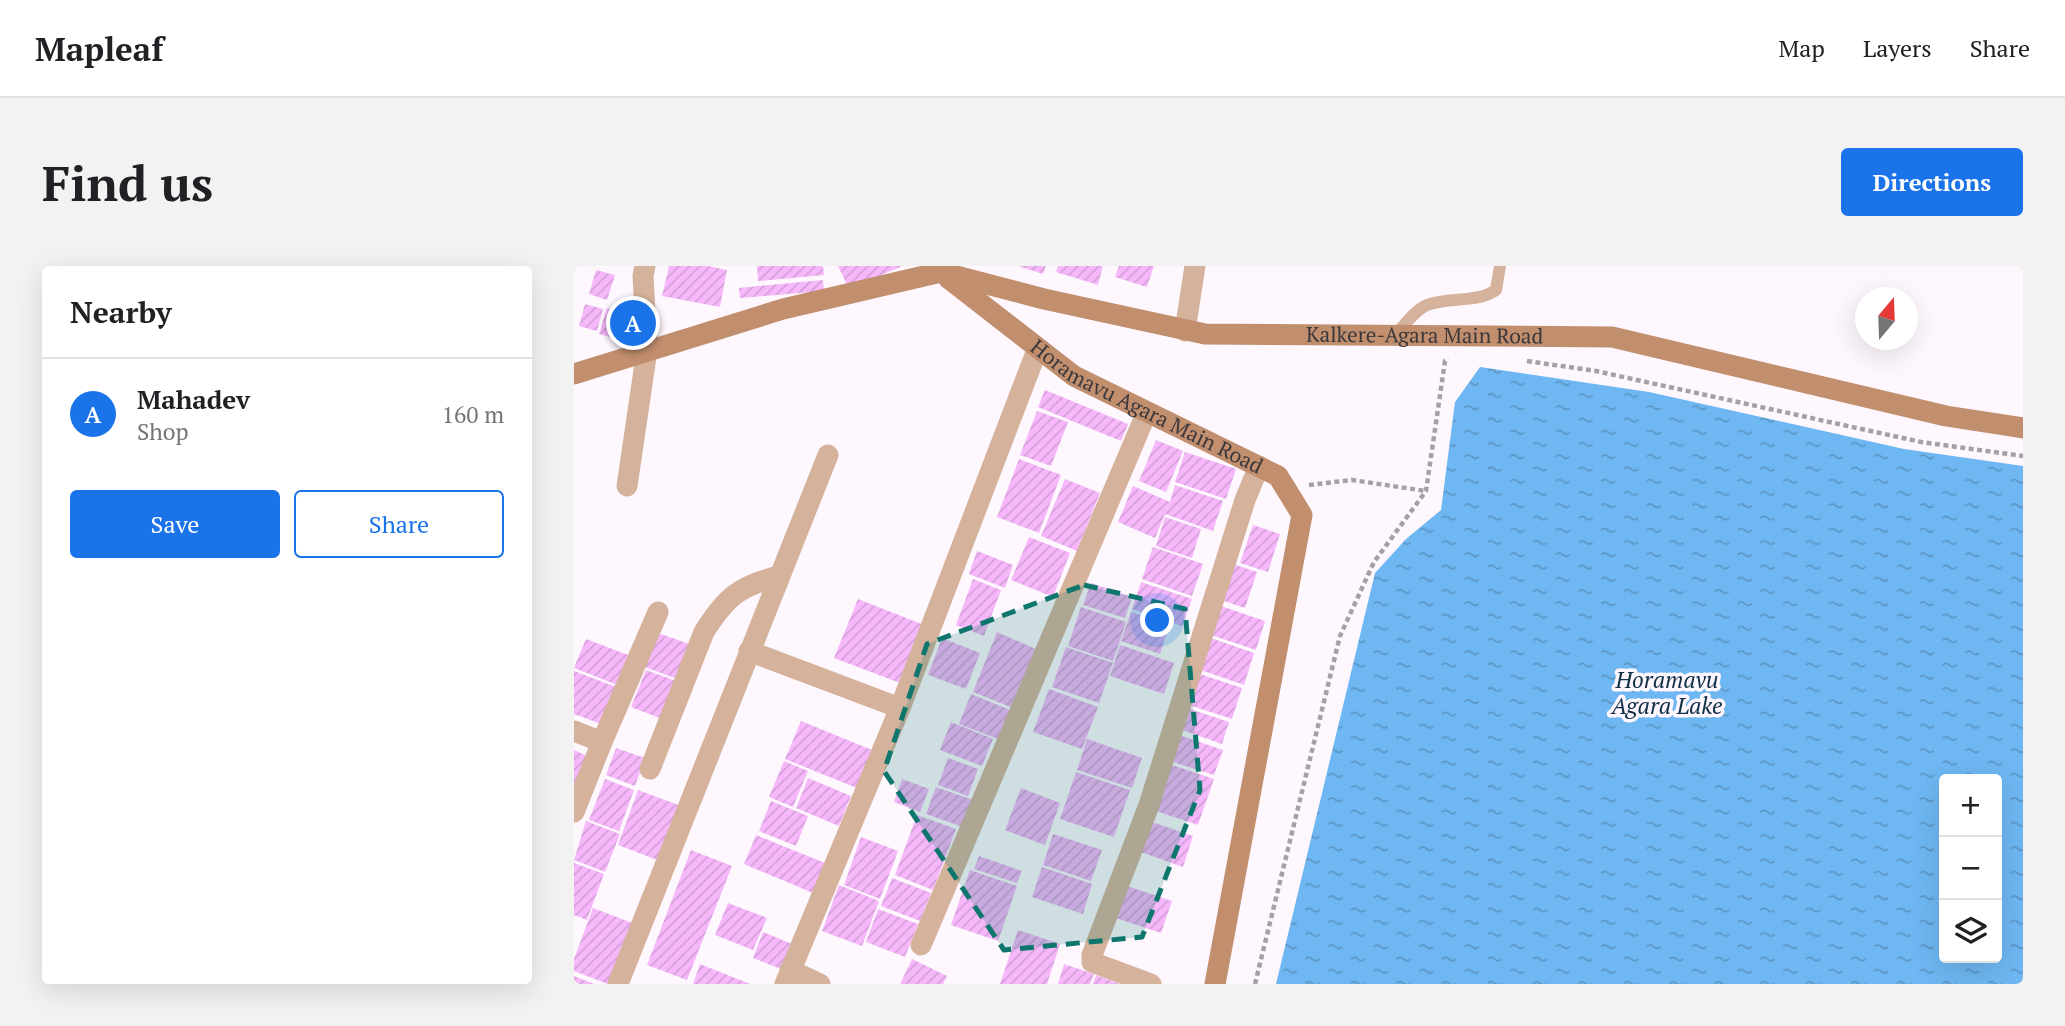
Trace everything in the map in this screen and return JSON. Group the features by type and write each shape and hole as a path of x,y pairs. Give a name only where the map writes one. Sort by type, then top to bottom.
{"street":[{"path":"627,486 647,350 643,276 645,266"},
{"path":"1185,331 1195,266"},
{"path":"575,376 647,350 783,309 944,269"},
{"name":"Kalkere-Agara Main Road","path":"944,269 1205,334 1612,337 1907,407 2023,428"},
{"name":"Horamavu Agara Main Road","path":"944,269 1037,350 1074,376 1146,414 1278,476 1302,515 1215,984"},
{"path":"820,984 788,977 900,708 1037,350"},
{"path":"920,945 1146,414"},
{"path":"618,984 828,455"},
{"path":"1151,984 1102,968 1093,962 1093,955 1149,805 1245,500 1259,466"},
{"path":"650,769 704,632 715,614 729,596 752,583 779,576"},
{"path":"574,812 658,612"},
{"path":"749,651 900,708"},
{"path":"574,731 602,743"}],"lane":[{"path":"1394,336 1424,306 1456,298 1482,299 1496,290 1500,266"}],"path":[{"path":"1255,984 1340,636 1374,562 1426,491 1445,361 1456,358"},
{"path":"1518,359 1596,371 1921,442 2023,456"},
{"path":"1285,488 1352,480 1426,491"}],"highlighted area":[{"path":"1084,585 1185,609 1200,790 1142,937 1004,950 884,771 927,644"}],"water":[{"name":"Horamavu Agara Lake","path":"1480,367 1649,392 1904,449 2023,466 2023,984 1276,984 1375,573 1406,539 1441,510 1455,402"}],"building":[{"path":"669,266 708,266 727,270 720,307 662,296"},
{"path":"757,266 823,266 824,275 758,281"},
{"path":"838,266 902,266 849,289"},
{"path":"1018,266 1046,266 1043,274"},
{"path":"1058,266 1103,266 1098,285 1056,272"},
{"path":"1119,266 1154,266 1147,287 1115,277"},
{"path":"596,270 615,275 607,300 589,294"},
{"path":"823,280 824,291 740,298 739,288"},
{"path":"585,304 603,309 597,331 579,326"},
{"path":"607,308 634,315 626,341 599,334"},
{"path":"1045,390 1128,424 1121,441 1038,407"},
{"path":"1037,411 1068,422 1051,466 1020,455"},
{"path":"1156,440 1183,451 1166,492 1139,481"},
{"path":"1185,452 1236,469 1226,499 1175,482"},
{"path":"1019,459 1061,475 1039,533 997,517"},
{"path":"1065,479 1100,493 1077,551 1041,536"},
{"path":"1175,485 1223,501 1213,531 1165,514 1155,538 1118,522 1133,486 1170,502"},
{"path":"1165,517 1201,529 1192,558 1156,546"},
{"path":"1253,525 1280,534 1268,572 1240,563"},
{"path":"1029,537 1070,553 1053,597 1011,580"},
{"path":"1153,547 1203,564 1192,596 1142,579"},
{"path":"977,551 1013,565 1005,588 969,574"},
{"path":"1233,564 1257,572 1245,608 1221,600"},
{"path":"973,579 1001,590 984,636 956,625"},
{"path":"1141,582 1192,599 1182,626 1132,609"},
{"path":"1091,583 1132,597 1125,618 1083,605"},
{"path":"858,599 924,625 900,683 834,658"},
{"path":"1218,605 1265,621 1256,650 1208,634"},
{"path":"1081,607 1126,622 1113,661 1068,646"},
{"path":"1131,612 1169,625 1160,654 1121,641"},
{"path":"997,632 1036,649 1013,708 973,692"},
{"path":"658,633 692,645 680,680 645,667"},
{"path":"1208,637 1254,653 1244,685 1198,669"},
{"path":"942,638 980,653 966,689 928,675"},
{"path":"586,639 631,656 620,686 574,668"},
{"path":"1120,645 1174,663 1164,694 1110,676"},
{"path":"1066,647 1113,663 1099,703 1052,687"},
{"path":"646,670 679,682 665,720 631,707"},
{"path":"574,671 619,688 604,725 574,714"},
{"path":"1197,673 1242,688 1232,719 1186,704"},
{"path":"1049,689 1098,707 1082,749 1033,732"},
{"path":"971,694 1010,710 998,739 959,724"},
{"path":"1187,708 1229,722 1222,744 1179,729"},
{"path":"801,721 872,750 857,788 785,759"},
{"path":"951,722 993,739 982,766 940,750"},
{"path":"1179,735 1223,750 1214,775 1170,761"},
{"path":"1087,739 1142,758 1132,788 1077,770"},
{"path":"616,748 645,758 635,786 606,775"},
{"path":"574,750 594,759 574,799"},
{"path":"948,758 978,769 968,796 938,785"},
{"path":"784,761 808,771 793,807 769,797"},
{"path":"1169,764 1214,779 1198,825 1153,810"},
{"path":"1076,772 1130,790 1114,837 1060,819"},
{"path":"808,778 851,796 839,826 796,808"},
{"path":"605,779 634,790 619,831 589,820"},
{"path":"902,779 929,789 920,812 894,802"},
{"path":"936,787 973,800 963,827 926,814"},
{"path":"1021,788 1060,803 1045,845 1005,830"},
{"path":"638,790 681,806 660,861 618,845"},
{"path":"771,801 808,816 796,846 759,831"},
{"path":"917,815 956,829 933,890 895,875"},
{"path":"1146,820 1193,836 1183,867 1135,850"},
{"path":"586,821 620,834 605,872 574,860"},
{"path":"1053,834 1102,850 1091,881 1043,865"},
{"path":"756,835 825,863 813,893 744,864"},
{"path":"861,837 898,851 880,899 844,885"},
{"path":"691,850 732,866 687,980 647,965"},
{"path":"979,856 1022,871 1017,883 974,869"},
{"path":"574,863 604,874 587,920 574,915"},
{"path":"1042,867 1092,884 1083,914 1032,897"},
{"path":"970,870 1017,886 998,941 951,925"},
{"path":"892,878 931,893 920,921 881,906"},
{"path":"839,885 879,901 862,946 822,931"},
{"path":"1127,886 1172,901 1161,933 1116,918"},
{"path":"728,903 767,918 753,950 715,935"},
{"path":"593,908 635,924 608,984 574,971 574,959"},
{"path":"878,909 918,924 905,957 866,942"},
{"path":"1018,930 1060,944 1047,984 1000,984"},
{"path":"763,932 792,944 781,969 753,958"},
{"path":"912,959 947,976 943,984 900,984"},
{"path":"700,964 750,984 693,984"},
{"path":"1064,964 1094,974 1090,984 1058,984"},
{"path":"1096,975 1120,984 1093,984"},
{"path":"574,976 594,984 574,984"}],"place":[{"name":"Mahadev","path":"633,323"}]}
